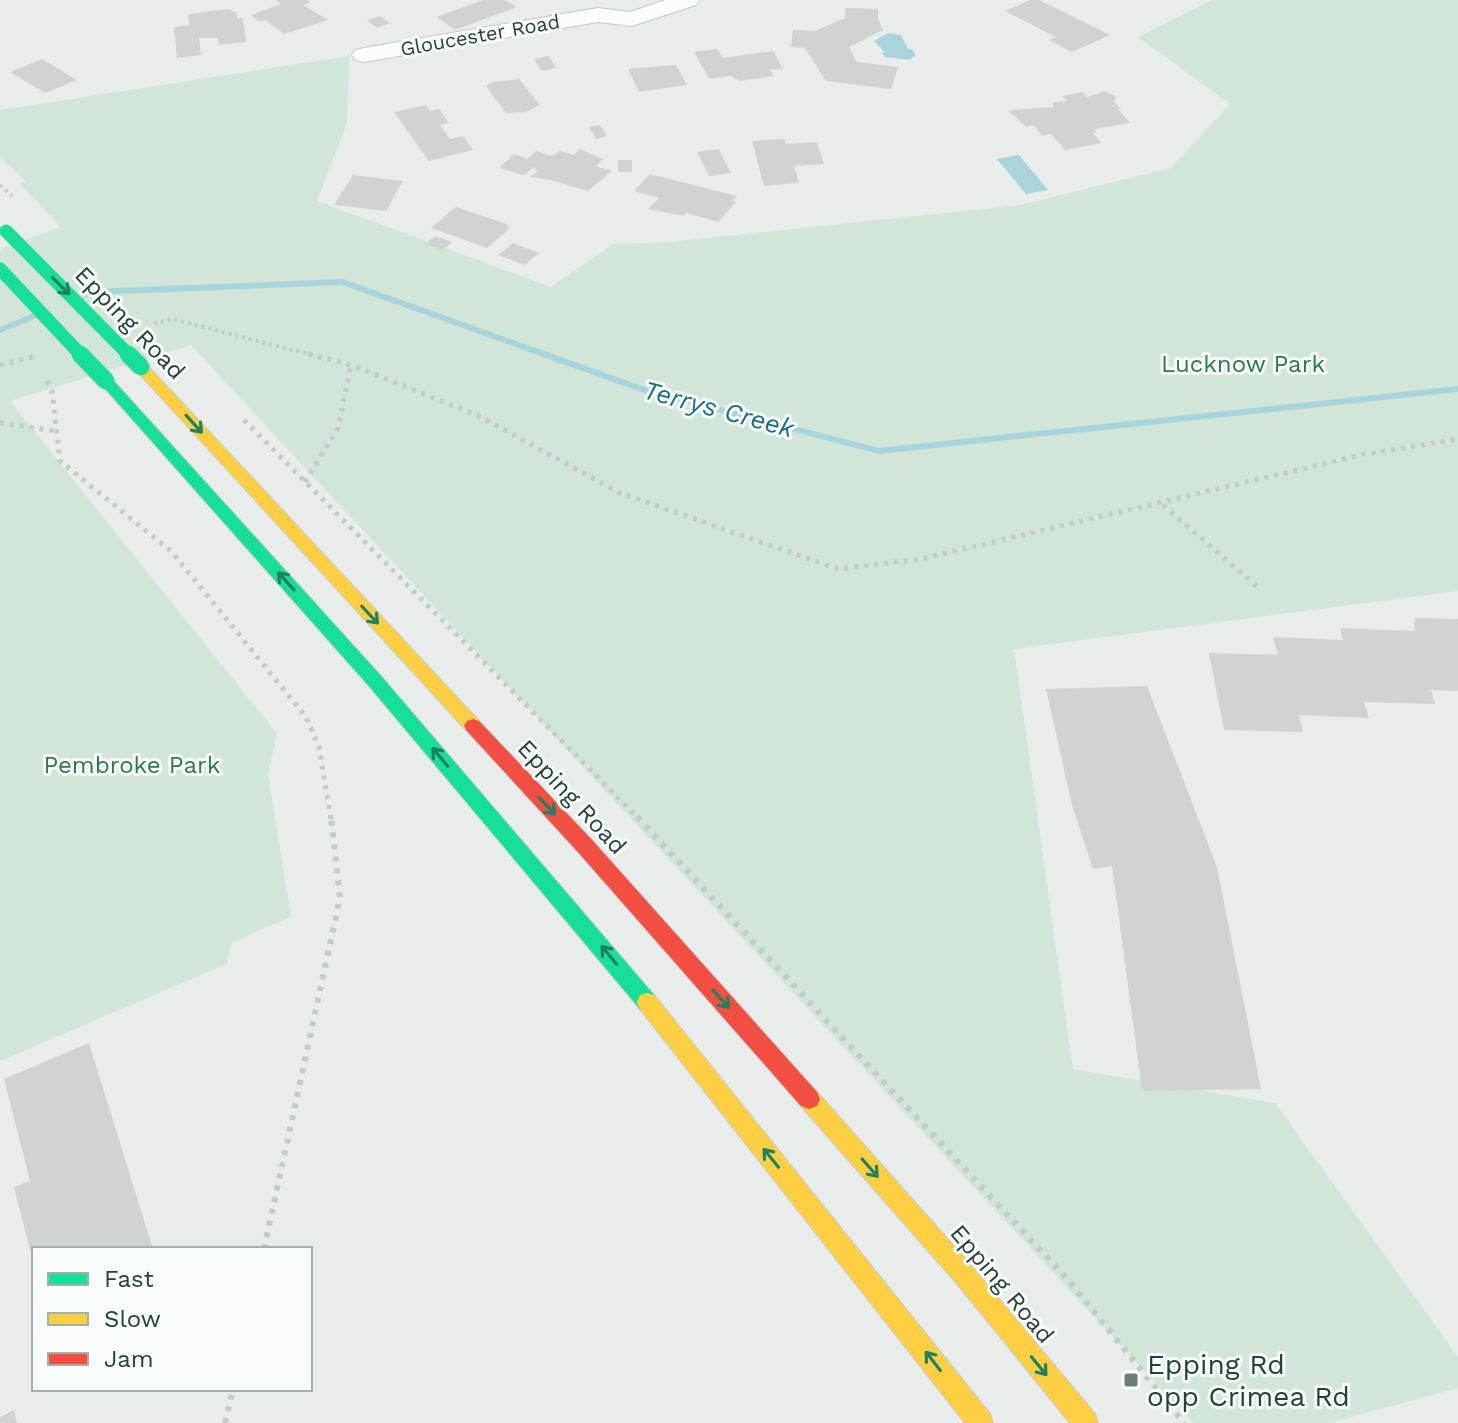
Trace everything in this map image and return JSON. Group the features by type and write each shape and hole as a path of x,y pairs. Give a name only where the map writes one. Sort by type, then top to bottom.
{"main road":[{"name":"Epping Road","path":"3,228 141,367 605,868 967,1278 1086,1423"},
{"path":"0,269 106,381 375,681 605,950 981,1423"}],"street":[{"path":"575,0 598,15"},
{"name":"Gloucester Road","path":"364,55 598,15 632,19 688,0"}],"path":[{"path":"172,319 351,365 477,415 620,493 838,569 921,559 1361,455 1458,439"},
{"path":"281,520 338,428 351,365"},
{"path":"42,370 52,391 60,461 172,552 282,684 306,717 319,747 327,782 340,898 264,1247"},
{"path":"242,418 665,846 1069,1281 1184,1423"},
{"path":"0,423 56,431"},
{"path":"1162,504 1260,589"},
{"path":"225,1423 233,1391"}],"green space":[{"path":"1212,0 1458,0 1458,591 1014,649 1073,1069 1275,1103 1458,1357 1458,1388 1329,1423 1193,1423 191,345 10,401 277,734 268,774 291,917 232,942 227,964 0,1061 0,249 61,227 19,183 27,182 0,157 0,110 349,56 347,123 317,201 551,287 613,244 670,242 1021,205 1171,168 1230,104 1138,37"}],"water":[{"path":"888,33 901,35 908,49 916,55 909,60 885,57 882,53 885,52 874,41"},
{"path":"1019,155 1048,190 1026,194 997,159"}],"building":[{"path":"275,0 307,0 311,3 303,5 328,20 284,34 265,20 260,22 251,15 281,4"},
{"path":"483,0 505,0 517,7 455,30 437,17"},
{"path":"1030,0 1039,0 1110,35 1072,52 1049,40 1056,37 1005,11"},
{"path":"845,8 878,9 883,30 849,47 857,62 898,67 891,89 826,81 805,48 791,47 793,30 815,31 845,18"},
{"path":"228,9 236,12 237,19 243,18 246,42 219,45 218,38 199,38 201,55 177,58 174,27 189,25 188,14"},
{"path":"380,16 390,23 377,28 367,20"},
{"path":"717,49 723,58 773,51 783,69 770,70 774,76 740,81 730,76 709,79 694,52"},
{"path":"549,56 556,68 541,71 534,59"},
{"path":"42,59 77,80 45,93 10,72"},
{"path":"676,65 687,85 639,92 628,69"},
{"path":"519,79 540,105 526,112 506,113 486,86 493,82"},
{"path":"1105,91 1117,97 1114,101 1121,109 1118,109 1130,123 1094,129 1097,132 1093,133 1102,143 1065,150 1051,134 1042,136 1033,125 1026,127 1008,110 1054,107 1052,103 1067,101 1062,96 1082,92 1087,97"},
{"path":"426,105 430,111 439,109 449,123 440,125 450,139 463,136 473,150 429,161 394,112"},
{"path":"600,125 607,136 596,139 589,127"},
{"path":"784,139 786,144 817,142 824,164 794,166 799,183 764,186 752,141"},
{"path":"579,149 603,159 596,166 612,171 588,191 529,177 538,172 533,167 524,175 499,168 514,154 527,159 536,151 551,156 560,151 574,155"},
{"path":"719,149 731,173 709,176 697,152"},
{"path":"618,160 632,160 632,172 618,172"},
{"path":"650,174 737,196 732,201 736,202 718,222 686,213 683,216 648,209 659,198 634,191"},
{"path":"353,175 403,181 386,211 334,205"},
{"path":"456,207 510,228 487,248 431,228"},
{"path":"435,236 452,242 443,250 425,244"},
{"path":"513,243 539,253 525,265 498,255"},
{"path":"1415,618 1458,619 1458,691 1431,690 1435,704 1364,702 1369,718 1299,715 1303,732 1224,730 1209,653 1278,655 1273,637 1343,640 1340,628 1414,631"},
{"path":"1147,686 1217,867 1261,1089 1142,1091 1112,866 1093,869 1072,805 1046,689"},
{"path":"89,1043 152,1247 32,1247 32,1257 14,1187 30,1181 4,1079"},
{"path":"14,1410 17,1423 0,1423 0,1417"}],"waterway":[{"name":"Terrys Creek","path":"77,298 92,292 343,282 645,390 879,451 1458,389"},
{"name":"Terrys Creek","path":"0,330 41,313"}],"traffic: fast":[{"path":"6,231 141,367"},
{"path":"0,269 106,381"},
{"path":"106,381 375,681 647,1002"}],"traffic: slow":[{"path":"141,367 473,726"},
{"path":"647,1002 981,1423"},
{"path":"809,1099 967,1278 1086,1423"}],"traffic: jam":[{"path":"473,726 585,846 809,1099"}],"place":[{"name":"Epping Rd opp Crimea Rd","path":"1131,1380"}],"park label":[{"name":"Lucknow Park","path":"1243,364"},
{"name":"Pembroke Park","path":"132,765"}]}
